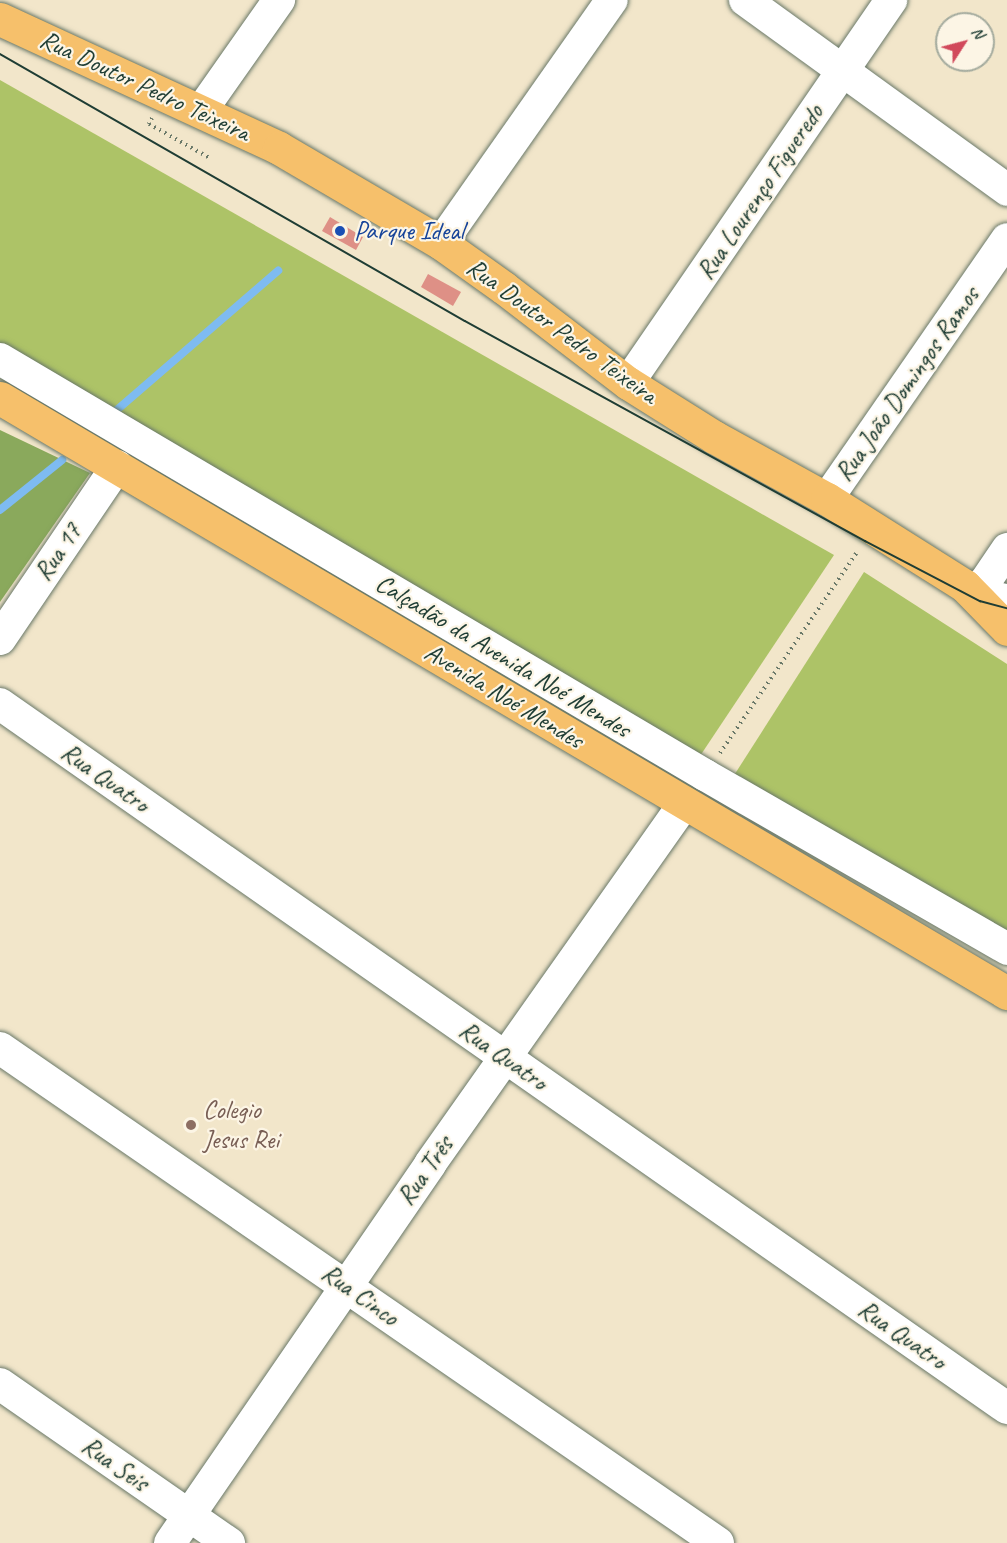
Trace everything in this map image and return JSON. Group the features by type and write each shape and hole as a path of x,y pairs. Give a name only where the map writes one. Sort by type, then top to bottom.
{"main road":[{"name":"Rua Doutor Pedro Teixeira","path":"0,19 279,148 441,243 628,383 714,437 827,499 973,593 1007,629"},
{"name":"Avenida Noé Mendes","path":"0,398 117,465 1007,993"}],"street":[{"path":"201,111 279,0"},
{"path":"441,243 612,0"},
{"path":"746,0 1007,190"},
{"name":"Rua Lourenço Figueredo","path":"628,383 891,0"},
{"name":"Rua João Domingos Ramos","path":"827,499 1007,239"},
{"name":"Calçadão da Avenida Noé Mendes","path":"0,359 705,775 1007,949"},
{"name":"Rua 17","path":"0,639 117,465"},
{"path":"973,593 985,582 1007,549"},
{"path":"973,593 1007,600"},
{"name":"Rua Quatro","path":"0,704 1007,1408"},
{"name":"Rua Três","path":"170,1543 627,881 685,803"},
{"name":"Rua Cinco","path":"0,1048 718,1543"},
{"name":"Rua Seis","path":"0,1384 229,1543"}],"path":[{"path":"149,124 208,157"},
{"path":"705,775 874,528"}],"green space":[{"path":"0,80 834,555 688,774 0,368"},
{"path":"0,430 90,473 0,602"},
{"path":"864,572 1007,664 1007,964 724,791"}],"building":[{"path":"330,217 363,237 356,250 322,231"},
{"path":"428,274 461,292 453,306 421,287"}],"waterway":[{"path":"111,415 278,271"},
{"path":"0,510 62,460"}],"tram line":[{"path":"0,54 465,321 865,541 980,601 1007,608"}],"place":[{"name":"Parque Ideal","path":"340,231"},
{"name":"Colegio Jesus Rei","path":"191,1125"}]}
